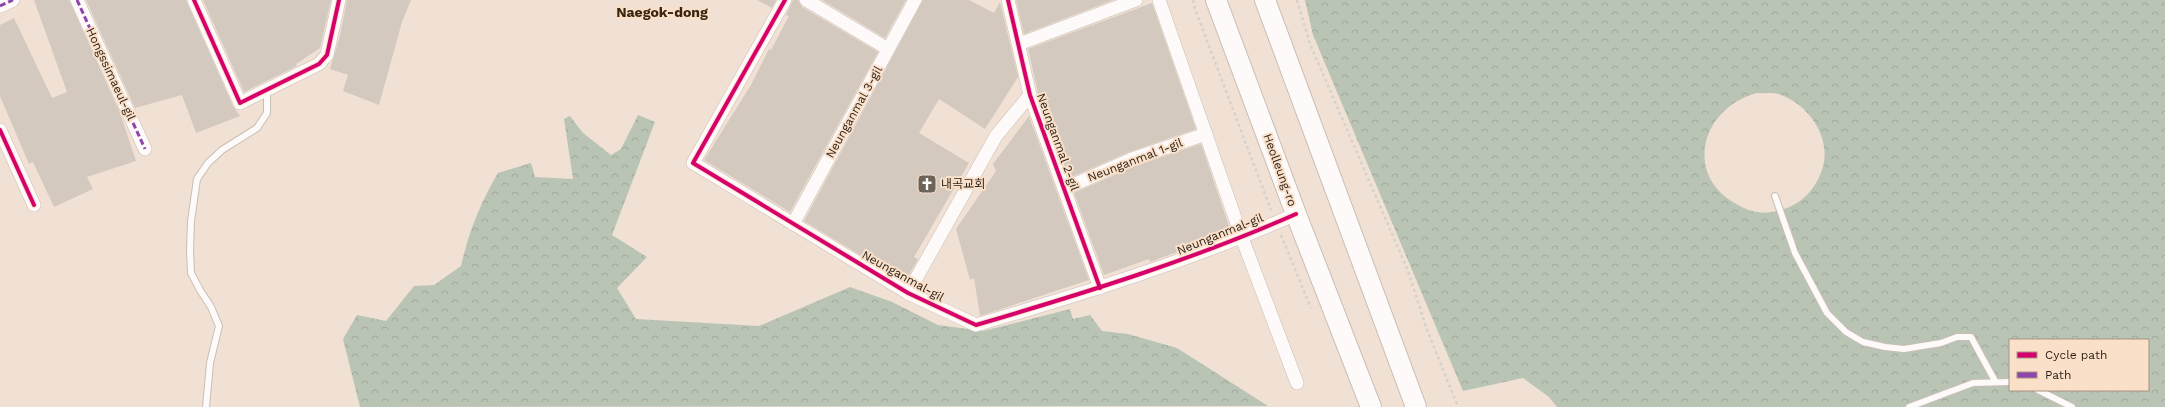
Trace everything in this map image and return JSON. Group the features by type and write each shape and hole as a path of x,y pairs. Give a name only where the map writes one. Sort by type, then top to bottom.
{"main road":[{"name":"Heolleung-ro","path":"1216,0 1296,214 1372,407"},
{"path":"1265,0 1416,407"}],"street":[{"path":"0,6 12,0"},
{"name":"Hongssimaeul-gil","path":"77,0 145,149"},
{"path":"194,0 240,103 319,64 327,55 339,0"},
{"name":"Neunganmal-gil","path":"785,0 693,163 908,293 976,325 1100,288 1242,238 1296,214"},
{"path":"806,0 888,49"},
{"name":"Neunganmal 3-gil","path":"793,224 915,0"},
{"name":"Neunganmal 2-gil","path":"1008,0 1030,94 1100,288"},
{"path":"1019,44 1136,0"},
{"path":"1159,0 1242,238"},
{"name":"Neunganmal-gil","path":"908,293 996,136 1030,94"},
{"path":"0,130 34,205"},
{"name":"Neunganmal 1-gil","path":"1064,189 1132,159 1206,134"},
{"name":"Neunganmal-gil","path":"1242,238 1297,382"}],"lane":[{"path":"206,407 210,363 219,326 211,307 200,290 192,273 190,250 191,221 197,179 208,163 222,150 258,128 267,113 267,90"},
{"path":"1775,196 1795,252 1828,313 1846,332 1863,342 1885,347 1904,349 1941,343 1957,337 1971,337 1995,381"},
{"path":"1909,407 1973,383 1995,381 2009,382"},
{"path":"2040,391 2072,407"}],"path":[{"path":"1194,0 1198,17 1276,222 1312,309"},
{"path":"1296,0 1310,44 1408,272 1426,327 1458,407"}],"green space":[{"path":"1305,0 2165,0 2165,407 1557,407 1549,397 1523,378 1463,391 1313,35","holes":["1757,93 1773,93 1789,99 1799,105 1808,114 1821,134 1824,146 1824,158 1822,170 1816,184 1807,195 1789,207 1764,213 1748,210 1721,193 1710,178 1705,161 1706,144 1711,128 1722,113 1738,101"]},
{"path":"638,115 655,122 612,235 647,257 617,288 636,319 759,326 850,287 892,302 938,325 983,331 1070,309 1073,319 1090,315 1102,331 1128,334 1177,348 1268,406 360,407 343,339 357,315 386,321 414,286 434,285 461,266 476,218 498,173 531,163 535,177 573,179 564,119 570,116 583,133 611,155 621,149"}],"building":[{"path":"34,0 69,0 120,113 136,161 87,177 93,189 54,207 33,162 29,164 0,96 0,25 14,18 52,98 67,92"},
{"path":"86,0 186,0 233,106 240,116 196,133 182,95 135,108"},
{"path":"203,0 331,0 320,48 296,64 297,66 244,92"},
{"path":"347,0 411,0 402,22 379,105 343,91 348,75 330,69 340,36"},
{"path":"757,0 776,0 772,8"},
{"path":"793,0 798,0 802,7 878,52 790,212 704,160 751,85 769,49 771,50 789,16 786,15"},
{"path":"822,0 906,0 885,38"},
{"path":"923,0 969,0 994,13 1000,2 1018,77 985,129 939,99 919,133 969,163 914,257 918,259 905,282 804,221"},
{"path":"1016,0 1113,0 1024,34"},
{"path":"1152,3 1196,129 1129,152 1069,178 1038,93 1028,49"},
{"path":"1029,116 1089,280 980,316 974,278 970,280 956,229 996,171 993,164"},
{"path":"1201,144 1231,232 1150,262 1149,259 1104,275 1074,193 1135,166"}],"marked path":[{"path":"0,6 13,0"},
{"path":"77,0 145,149"}],"cycle path":[{"path":"194,0 240,103 319,64 327,55 339,0"},
{"path":"785,0 693,163 908,293 976,325 1138,275 1257,231 1296,214"},
{"path":"1008,0 1030,95 1100,288"},
{"path":"0,130 34,205"}],"place":[{"name":"내곡교회","path":"927,184"}],"district":[{"name":"Naegok-dong","path":"662,12"}]}
